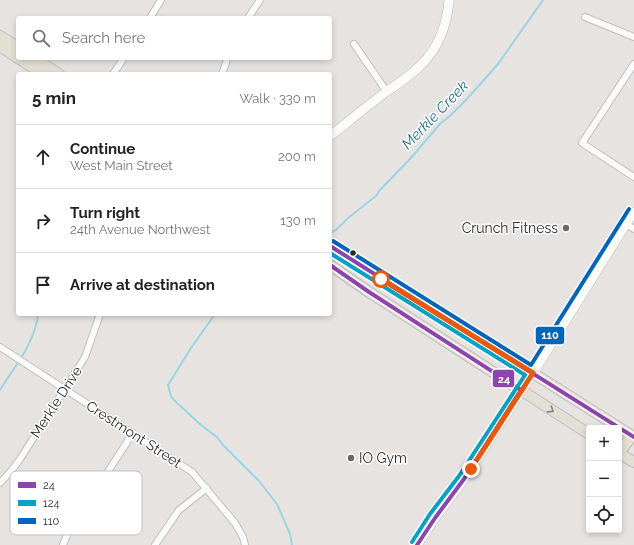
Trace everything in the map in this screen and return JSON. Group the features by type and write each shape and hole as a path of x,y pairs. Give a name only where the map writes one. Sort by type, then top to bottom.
{"main road":[{"path":"332,134 421,66 433,51 442,36 448,14 449,0"},
{"path":"0,36 16,46"},
{"path":"0,46 16,57"},
{"path":"21,60 40,72"},
{"path":"37,60 56,72"},
{"path":"417,545 464,479 630,226 634,212"},
{"path":"332,247 633,437 622,450"},
{"path":"332,266 375,296 586,432"},
{"path":"622,455 634,462"}],"street":[{"path":"151,16 161,0"},
{"path":"249,16 260,0"},
{"path":"585,17 634,37"},
{"path":"354,44 386,92"},
{"path":"114,72 123,60"},
{"path":"223,72 227,60"},
{"path":"634,64 582,143 634,177"},
{"path":"627,74 634,79"},
{"name":"Merkle Drive","path":"11,471 85,357 99,316"},
{"name":"Crestmont Street","path":"0,347 192,472 235,523 243,537 245,545"},
{"path":"108,471 133,433"},
{"name":"Merkle Drive","path":"0,483 10,472"},
{"path":"155,545 179,510 207,488"},
{"path":"63,545 67,535"}],"waterway":[{"name":"Merkle Creek","path":"332,232 376,196 440,124 466,100 498,64 543,0"},
{"name":"Merkle Creek","path":"0,390 24,354 33,335 38,316"},
{"path":"214,316 191,348 168,385 171,396 201,425 217,437 259,481 277,504 290,534 292,545"}],"transit line":[{"name":"110","path":"333,241 531,365 629,209"},
{"name":"24","path":"332,247 634,437"},
{"name":"124","path":"332,254 525,375 459,476 430,514 412,542"},
{"name":"24","path":"332,266 521,390 464,479 417,545"}],"place":[{"name":"Crunch Fitness","path":"566,228"},
{"name":"IO Gym","path":"351,458"}],"route":[{"path":"381,279 533,373 471,469"}]}
